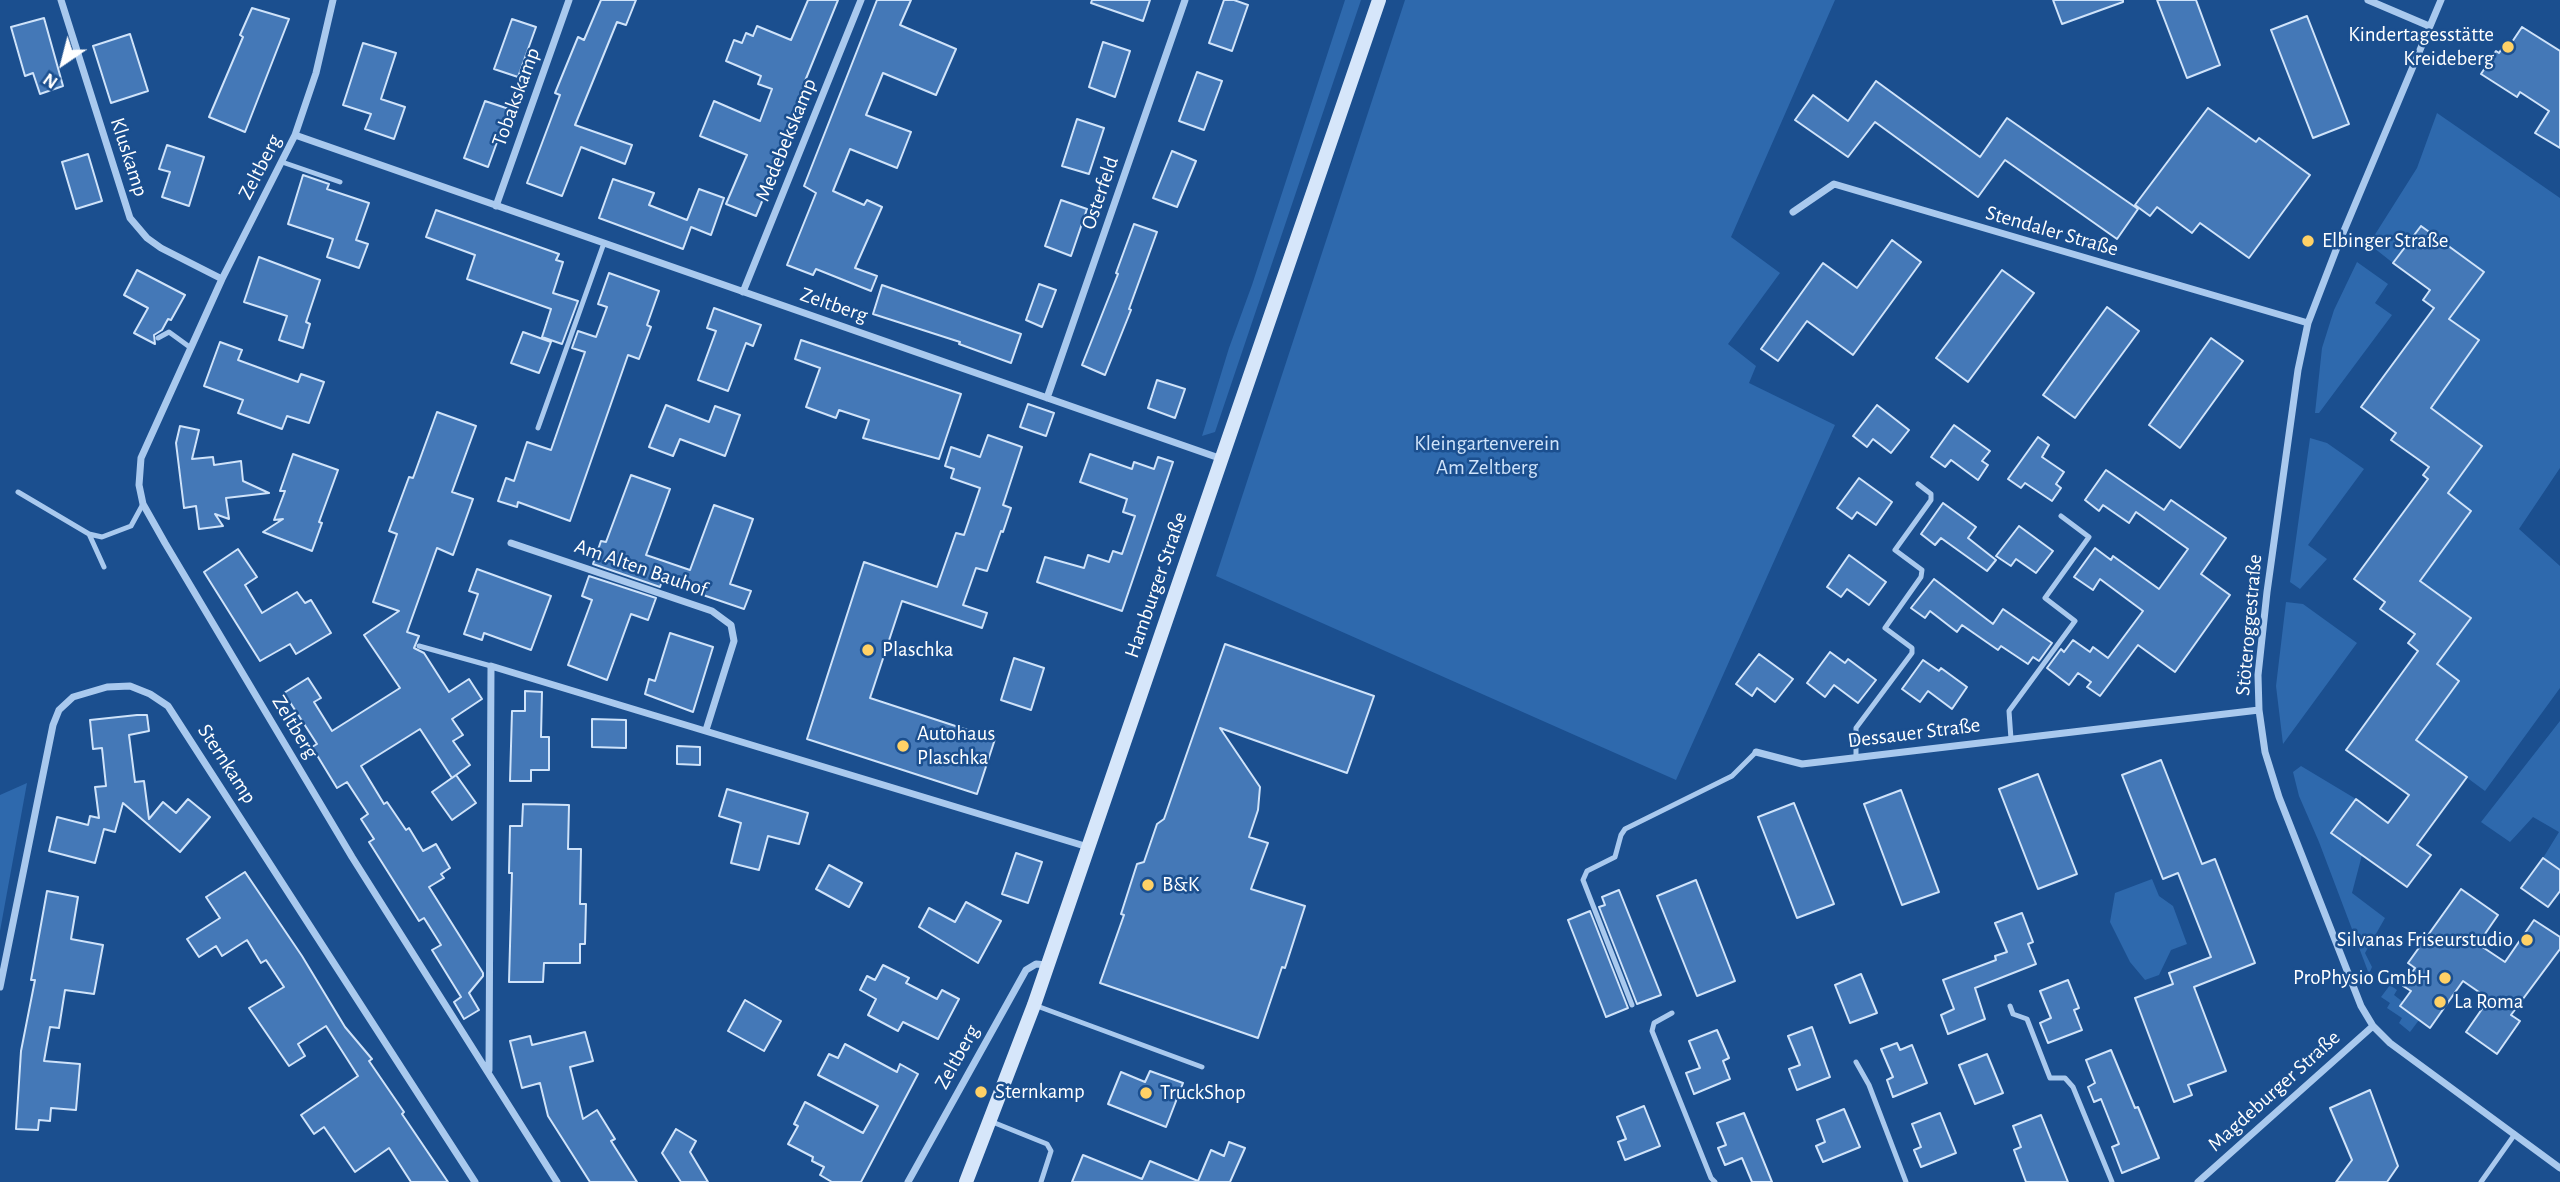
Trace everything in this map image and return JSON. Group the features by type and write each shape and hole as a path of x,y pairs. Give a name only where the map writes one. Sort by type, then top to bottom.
{"main road":[{"name":"Hamburger Straße","path":"966,1182 1034,1005 1379,0"}],"street":[{"name":"Kluskamp","path":"61,0 130,218 147,238 161,248 222,279"},
{"path":"295,135 316,73 333,0"},
{"name":"Tobakskamp","path":"496,206 569,0"},
{"name":"Medebekskamp","path":"743,292 860,0"},
{"name":"Osterfeld","path":"1047,398 1185,0"},
{"path":"2368,0 2429,26"},
{"name":"Stöteroggestraße","path":"2441,0 2338,245 2308,324 2298,370 2267,592 2258,675 2259,710 2265,752 2279,797 2361,1006 2373,1026 2390,1044 2560,1168"},
{"name":"Zeltberg","path":"557,1182 352,857 143,504 139,485 141,458 222,279 295,135 1222,459"},
{"name":"Stendaler Straße","path":"1793,212 1834,184 2308,324"},
{"name":"Am Alten Bauhof","path":"511,543 712,611 731,625 734,641 706,730"},
{"path":"489,1071 491,666 1088,847"},
{"name":"Sternkamp","path":"0,987 52,725 59,710 73,697 107,687 130,687 150,694 168,706 475,1182"},
{"name":"Dessauer Straße","path":"1756,752 1802,764 2259,710"},
{"name":"Zeltberg","path":"908,1182 1026,970 1036,964 1047,965"},
{"name":"Magdeburger Straße","path":"2198,1182 2373,1026"}],"lane":[{"path":"282,162 340,182"},
{"path":"537,428 604,243"},
{"path":"158,338 169,332 191,348"},
{"path":"1856,757 1856,728 1912,653 1912,648 1885,628 1921,577 1922,570 1895,550 1931,500 1931,494 1918,484"},
{"path":"18,492 89,534 102,537 131,526 143,504"},
{"path":"2011,739 2009,711 2075,621 2045,598 2089,537 2061,516"},
{"path":"89,534 104,567"},
{"path":"419,646 491,666"},
{"name":"Dessauer Straße","path":"1632,1005 1583,880 1587,871 1615,857 1625,829 1732,776 1756,752"},
{"path":"1034,1005 1202,1066"},
{"path":"2010,1006 2013,1014 2027,1019 2050,1078 2065,1078 2073,1087 2112,1182"},
{"path":"1672,1013 1654,1023 1652,1031 1711,1178 1715,1182"},
{"path":"1856,1062 1869,1085 1906,1182"},
{"path":"990,1121 1047,1144 1051,1151 1041,1182"},
{"path":"2480,1182 2515,1135"}],"green space":[{"path":"1345,0 1361,0 1215,432 1202,436 1229,348"},
{"name":"Kleingartenverein Am Zeltberg","path":"1405,0 1835,0 1731,237 1780,273 1728,344 1756,366 1749,383 1835,425 1676,780 1216,576"},
{"path":"2437,113 2560,198 2560,468 2519,529 2560,566 2560,688 2485,791 2416,740 2437,664 2420,581 2471,511 2448,493 2482,445 2431,408 2449,319 2483,272 2421,226 2393,263 2369,244 2417,168"},
{"path":"2357,262 2388,284 2375,303 2392,315 2319,413 2315,413 2322,348 2334,310"},
{"path":"2310,438 2327,443 2364,469 2308,545 2327,559 2300,589 2290,582"},
{"path":"2286,602 2303,604 2357,643 2283,744 2276,686"},
{"path":"2560,721 2560,870 2543,858 2559,832 2533,817 2510,842 2481,822"},
{"path":"2301,766 2356,799 2331,832 2362,855 2352,893 2385,918 2365,953 2372,967 2369,974 2299,796 2293,772"},
{"path":"27,783 0,931 0,795"},
{"path":"2152,879 2159,896 2173,906 2187,944 2171,950 2159,975 2145,980 2130,962 2110,922 2115,893"},
{"path":"2390,985 2397,990 2394,995 2403,1002 2400,1007 2419,1020 2410,1032 2399,1023 2402,1018 2387,1008 2390,1003 2381,997"}],"building":[{"path":"601,0 636,0 626,25 617,22 575,125 632,145 625,164 581,147 562,196 527,183 560,95 555,93 578,37 584,40"},
{"path":"808,0 838,0 805,81 807,82 778,163 756,216 726,204 747,155 700,136 714,101 760,121 772,89 758,84 761,76 726,61 734,40 742,43 746,33 753,36 757,26 791,40"},
{"path":"877,0 911,0 900,25 956,49 936,95 883,73 866,115 911,132 897,168 850,149 833,191 864,205 867,200 882,207 855,268 877,276 871,291 816,269 813,275 787,265 816,193 804,186"},
{"path":"1092,0 1150,0 1143,21 1091,3"},
{"path":"1224,0 1248,5 1232,51 1209,43"},
{"path":"2053,0 2123,0 2123,2 2062,24"},
{"path":"2157,0 2196,0 2220,65 2187,78"},
{"path":"252,8 289,19 245,132 209,117 243,37 240,35"},
{"path":"2307,16 2349,124 2313,138 2271,30"},
{"path":"44,18 63,86 40,94 33,73 25,76 11,27"},
{"path":"512,19 536,27 518,77 494,69"},
{"path":"2522,27 2560,51 2560,148 2535,133 2549,111 2520,92 2517,97 2481,74 2496,51 2499,53 2506,42 2510,45"},
{"path":"130,34 148,91 111,103 93,46"},
{"path":"1103,42 1130,51 1115,97 1089,87"},
{"path":"363,43 396,53 381,99 405,107 394,139 365,129 371,114 343,105"},
{"path":"1197,72 1222,81 1204,130 1179,121"},
{"path":"1876,81 1980,157 2007,118 2138,209 2117,239 2005,160 1978,197 1875,122 1848,157 1795,120 1813,95 1848,121"},
{"path":"485,101 509,109 488,167 464,158"},
{"path":"2208,108 2256,142 2259,138 2310,175 2249,258 2200,223 2192,233 2157,207 2150,216 2135,205"},
{"path":"1077,119 1104,128 1089,174 1062,166"},
{"path":"167,145 204,157 189,206 162,197 170,172 159,169"},
{"path":"1172,151 1196,161 1177,207 1153,198"},
{"path":"88,154 102,201 76,209 62,162"},
{"path":"303,175 329,184 327,189 369,203 356,240 368,244 359,268 327,257 333,239 288,224"},
{"path":"613,179 654,193 649,205 687,220 699,189 724,198 711,235 691,227 683,249 599,218"},
{"path":"1061,200 1087,209 1071,256 1045,246"},
{"path":"436,210 559,254 556,260 563,262 553,293 578,301 562,344 542,337 551,309 467,279 475,255 426,237"},
{"path":"1134,224 1157,232 1129,309 1131,310 1105,375 1082,365 1118,274 1116,273"},
{"path":"2421,226 2484,272 2449,319 2479,340 2431,408 2482,446 2448,493 2471,511 2420,581 2471,618 2437,664 2459,681 2416,740 2467,777 2417,845 2431,855 2407,887 2331,833 2356,799 2388,823 2409,795 2346,750 2418,651 2408,643 2415,634 2380,609 2385,602 2354,579 2428,479 2423,475 2429,467 2391,440 2396,433 2361,407 2434,308 2423,300 2430,290 2393,263"},
{"path":"1892,240 1921,262 1853,355 1807,321 1778,361 1761,349 1823,263 1857,288"},
{"path":"259,257 320,280 306,322 310,324 303,348 279,340 287,316 244,302"},
{"path":"137,270 185,295 171,320 168,319 162,330 154,335 155,344 134,333 148,308 124,295"},
{"path":"2002,270 2034,293 1968,382 1936,358"},
{"path":"609,273 659,291 647,325 651,327 639,359 628,355 570,521 518,502 517,507 498,501 506,478 514,481 527,442 551,450 585,352 572,348 578,331 596,337 607,307 598,304"},
{"path":"1039,284 1056,290 1042,327 1026,320"},
{"path":"882,285 1021,334 1011,363 959,344 960,342 873,314"},
{"path":"2107,307 2139,331 2075,418 2043,395"},
{"path":"714,308 761,325 753,346 746,343 728,391 698,380 716,331 707,328"},
{"path":"523,332 551,342 539,373 511,363"},
{"path":"2211,338 2243,361 2180,448 2149,425"},
{"path":"801,340 961,394 939,459 863,438 869,420 839,410 836,418 806,407 820,368 795,359"},
{"path":"220,342 242,350 238,360 298,382 301,374 324,382 309,423 287,416 282,429 238,413 243,400 204,386"},
{"path":"1157,380 1185,389 1175,418 1148,408"},
{"path":"1028,404 1054,413 1046,436 1020,427"},
{"path":"666,405 709,422 715,406 740,415 725,456 680,439 673,456 649,447"},
{"path":"1877,405 1909,430 1891,453 1873,439 1867,447 1853,436"},
{"path":"437,412 476,426 452,492 473,499 453,555 437,548 407,632 419,636 414,648 424,653 449,692 469,679 482,699 452,719 463,735 453,741 470,765 452,778 420,729 361,766 384,804 387,802 406,830 409,828 423,851 436,844 450,868 441,874 444,878 429,887 483,973 469,993 479,1010 464,1019 454,1002 461,997 432,950 441,945 424,918 419,921 369,842 374,839 361,819 368,814 347,782 337,788 312,747 317,744 284,693 308,678 321,698 314,702 332,731 400,688 364,635 399,611 373,602 397,534 389,531 409,477 413,478"},
{"path":"1954,425 1990,451 1982,461 1988,465 1978,480 1951,460 1945,467 1931,457"},
{"path":"180,426 199,430 192,459 213,457 214,465 241,461 243,481 269,493 226,498 229,519 215,514 223,526 199,529 196,506 184,508 176,443"},
{"path":"988,435 1022,447 1003,505 1011,508 1003,532 1001,531 987,571 976,568 963,605 987,613 982,628 902,601 870,698 995,739 977,794 807,739 864,562 937,587 956,533 964,535 980,488 951,478 954,469 945,466 951,447 980,457"},
{"path":"2038,437 2049,445 2042,457 2064,472 2056,484 2061,488 2052,501 2025,483 2021,488 2008,479"},
{"path":"293,454 338,470 319,522 322,523 312,551 263,532 283,519 274,520 285,491 280,491"},
{"path":"1090,454 1132,469 1134,462 1154,469 1158,457 1173,462 1122,611 1037,582 1045,557 1084,568 1088,555 1109,562 1113,551 1122,554 1135,516 1123,512 1127,499 1080,482"},
{"path":"2106,470 2164,510 2171,500 2226,538 2201,574 2230,595 2175,672 2138,645 2100,696 2087,687 2091,682 2078,673 2069,685 2047,668 2061,649 2064,652 2073,640 2090,652 2093,647 2108,658 2143,611 2100,579 2093,590 2074,577 2095,548 2111,560 2113,556 2159,589 2188,549 2136,512 2129,523 2103,505 2099,511 2085,500"},
{"path":"631,475 670,489 646,555 690,570 714,505 753,519 730,584 751,591 744,609 662,581 660,587 593,564 601,541 606,542"},
{"path":"1859,478 1892,502 1876,525 1857,512 1852,519 1837,508"},
{"path":"1943,503 1976,527 1968,538 1996,560 1987,571 1941,538 1935,545 1921,534"},
{"path":"2019,526 2053,551 2036,573 2016,559 2011,566 1996,556"},
{"path":"238,549 257,577 245,585 262,613 297,592 305,603 311,600 331,633 296,654 290,644 260,661 204,572"},
{"path":"1849,555 1886,582 1869,605 1847,589 1841,597 1827,587"},
{"path":"477,569 551,596 531,650 484,633 482,640 464,634 478,594 469,591"},
{"path":"589,576 656,598 648,620 631,614 607,680 568,665 592,600 582,596"},
{"path":"1934,579 1993,624 2003,609 2052,643 2039,661 2033,657 2028,664 2001,646 1998,650 1962,625 1957,632 1930,611 1925,618 1911,608"},
{"path":"670,633 713,647 693,712 645,694 649,679 655,681"},
{"path":"1225,644 1374,696 1347,773 1220,728 1260,787 1258,810 1249,837 1268,843 1251,889 1305,906 1258,1038 1100,983 1124,915 1121,914 1137,864 1144,862 1157,824 1164,819"},
{"path":"1830,652 1845,663 1848,659 1876,680 1858,703 1834,685 1825,697 1807,683"},
{"path":"1759,654 1793,679 1775,702 1757,688 1752,696 1736,684"},
{"path":"1014,658 1044,668 1031,710 1001,700"},
{"path":"1923,660 1939,671 1941,668 1967,687 1952,709 1928,691 1920,702 1902,689"},
{"path":"525,691 542,692 541,737 549,737 549,770 531,770 531,781 510,781 512,711 525,711"},
{"path":"147,715 149,731 129,735 135,782 144,781 149,819 163,802 176,813 188,799 210,817 180,852 123,803 115,832 104,829 95,863 49,851 57,817 88,825 90,816 99,818 95,787 106,786 102,748 93,749 90,720"},
{"path":"592,719 626,720 626,748 592,747"},
{"path":"677,746 700,747 700,765 677,764"},
{"path":"2161,760 2202,864 2215,859 2255,963 2194,987 2226,1071 2188,1085 2192,1095 2174,1102 2135,998 2173,984 2169,973 2211,957 2178,873 2163,879 2122,775"},
{"path":"2038,774 2077,874 2038,889 1999,789"},
{"path":"456,775 476,803 452,820 432,792"},
{"path":"727,789 808,813 799,844 768,836 759,870 731,863 741,823 719,816"},
{"path":"1901,790 1939,892 1902,905 1864,804"},
{"path":"1794,803 1834,904 1797,918 1758,817"},
{"path":"523,804 569,805 568,849 581,849 580,904 586,904 585,944 580,944 580,963 544,963 543,982 509,982 512,873 509,873 510,826 522,826"},
{"path":"1016,853 1042,862 1028,903 1002,894"},
{"path":"2543,858 2560,870 2560,891 2548,907 2521,888"},
{"path":"829,865 862,883 849,907 816,889"},
{"path":"245,872 302,956 345,1027 372,1059 369,1061 448,1182 411,1182 389,1148 355,1172 324,1127 314,1134 301,1115 358,1076 326,1026 298,1044 305,1056 289,1066 249,1008 284,987 266,960 261,963 247,940 222,956 216,946 199,957 187,939 220,918 206,897"},
{"path":"1696,880 1735,981 1697,996 1657,896"},
{"path":"2461,889 2498,915 2478,944 2505,962 2534,920 2560,937 2560,949 2511,1015 2520,1021 2497,1054 2466,1032 2489,999 2463,981 2430,1028 2400,1006 2411,991 2403,986 2415,968 2408,963"},
{"path":"1619,890 1661,995 1637,1004 1599,907 1605,905 1602,897"},
{"path":"47,891 78,897 71,939 103,945 94,994 65,990 59,1028 50,1027 44,1061 80,1064 76,1110 51,1108 50,1121 39,1120 38,1130 16,1129 21,1051 35,980 31,980"},
{"path":"966,902 1001,921 978,963 919,927 929,908 955,922"},
{"path":"1590,911 1628,1008 1606,1017 1568,920"},
{"path":"2022,913 2033,942 2028,944 2036,964 1975,988 1985,1019 1948,1034 1941,1015 1954,1009 1943,980 1996,960 1995,956 2007,952 1995,923"},
{"path":"883,965 909,978 906,983 937,999 942,990 959,999 938,1039 903,1022 898,1031 868,1015 876,999 860,990 867,976 875,980"},
{"path":"1861,974 1877,1013 1850,1023 1835,985"},
{"path":"2068,980 2079,1008 2074,1010 2082,1030 2048,1043 2040,1023 2051,1018 2040,991"},
{"path":"745,1000 781,1021 764,1051 728,1031"},
{"path":"1812,1027 1830,1077 1797,1090 1789,1069 1800,1065 1788,1036"},
{"path":"1717,1030 1729,1058 1723,1061 1730,1079 1694,1094 1686,1073 1700,1068 1689,1041"},
{"path":"585,1032 593,1061 570,1067 583,1119 597,1110 615,1139 611,1141 637,1182 590,1182 548,1116 540,1083 522,1088 510,1041 530,1036 532,1045"},
{"path":"1897,1043 1900,1050 1912,1045 1927,1083 1893,1097 1887,1080 1893,1077 1881,1049"},
{"path":"845,1044 897,1072 900,1064 918,1074 861,1182 832,1182 820,1175 824,1167 812,1161 813,1157 788,1144 798,1126 794,1124 805,1102 863,1133 878,1106 818,1075 829,1054 838,1058"},
{"path":"2111,1050 2159,1158 2122,1173 2112,1147 2119,1144 2101,1099 2094,1102 2088,1087 2095,1083 2086,1060"},
{"path":"1987,1054 2003,1093 1975,1104 1959,1065"},
{"name":"TruckShop","path":"1150,1071 1183,1083 1166,1127 1108,1104 1121,1072 1145,1082"},
{"path":"2370,1090 2398,1166 2387,1182 2336,1182 2352,1160 2330,1108"},
{"path":"1644,1106 1660,1146 1625,1160 1618,1142 1626,1139 1617,1117"},
{"path":"1844,1109 1860,1147 1823,1162 1816,1146 1825,1142 1817,1120"},
{"path":"1744,1113 1772,1182 1752,1182 1742,1158 1725,1165 1718,1148 1726,1145 1717,1123"},
{"path":"1940,1113 1956,1153 1921,1167 1914,1150 1921,1147 1912,1124"},
{"path":"2041,1115 2068,1182 2026,1182 2014,1150 2021,1147 2013,1126"},
{"path":"676,1129 696,1141 690,1152 708,1182 681,1182 662,1153"},
{"path":"1229,1142 1245,1148 1230,1182 1072,1182 1083,1155 1142,1179 1150,1161 1198,1181 1211,1150 1224,1156"}],"place":[{"name":"Kindertagesstätte Kreideberg","path":"2508,47"},
{"name":"Elbinger Straße","path":"2308,241"},
{"name":"Plaschka","path":"868,650"},
{"name":"Autohaus Plaschka","path":"903,746"},
{"name":"B&K","path":"1148,885"},
{"name":"Silvanas Friseurstudio","path":"2527,940"},
{"name":"ProPhysio GmbH","path":"2445,978"},
{"name":"La Roma","path":"2440,1002"},
{"name":"Sternkamp","path":"981,1092"},
{"name":"TruckShop","path":"1146,1093"}]}
